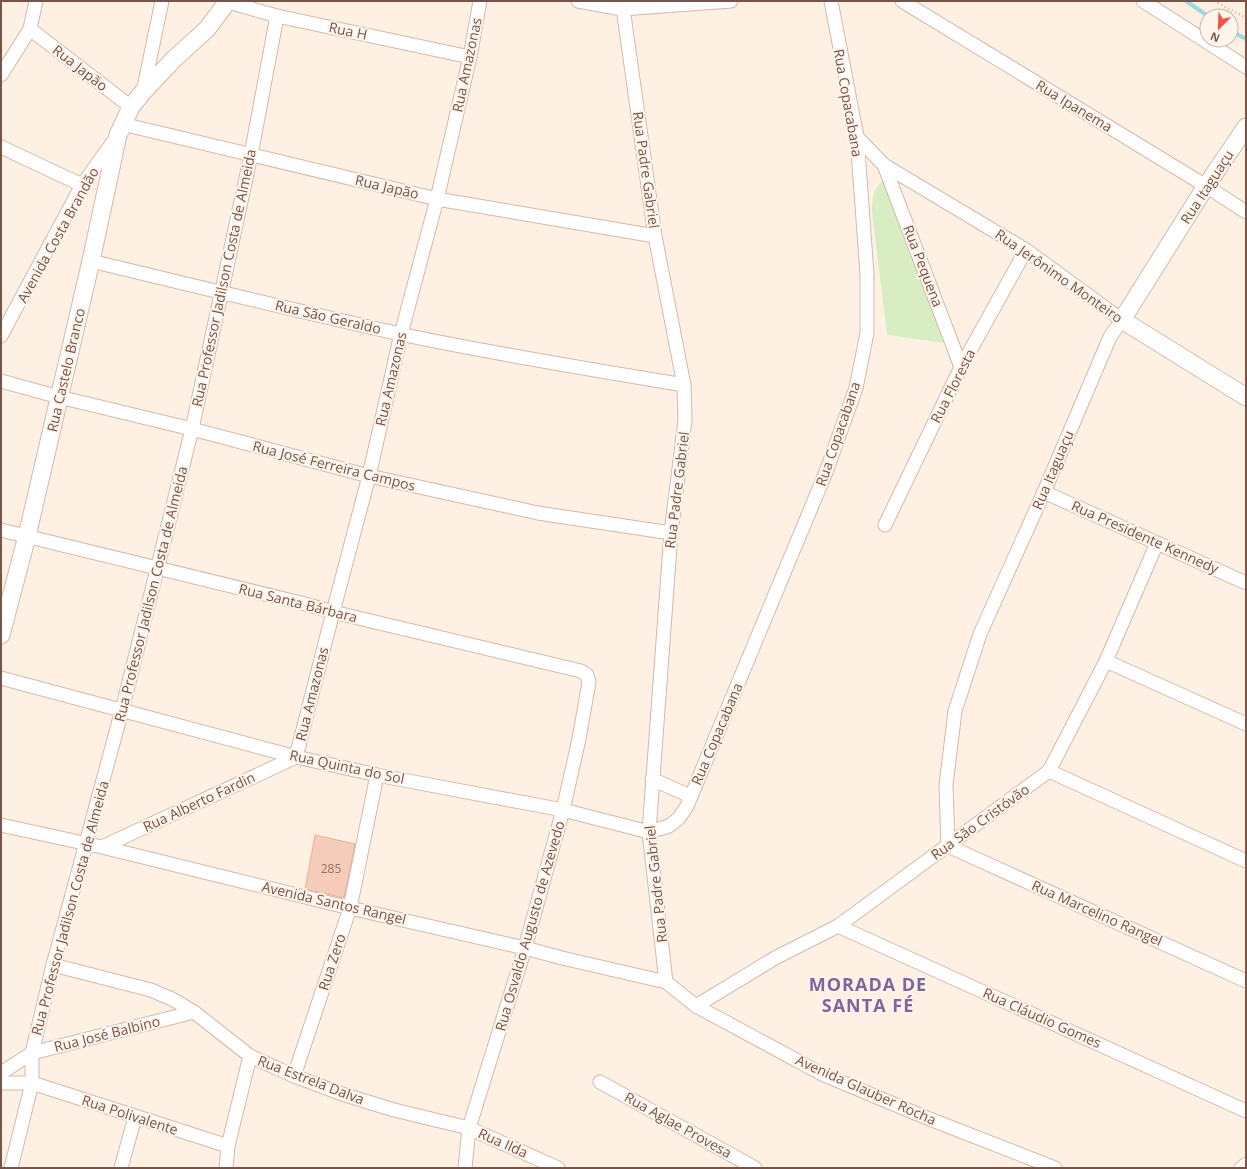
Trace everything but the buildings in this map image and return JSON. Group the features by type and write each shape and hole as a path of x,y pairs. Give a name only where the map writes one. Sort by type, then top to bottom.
{"street":[{"path":"1,75 30,29 36,1"},
{"path":"143,92 162,1"},
{"name":"Rua Amazonas","path":"296,757 332,612 369,476 401,334 437,199 470,57 480,1"},
{"path":"578,1 622,5 730,1"},
{"name":"Rua Copacabana","path":"649,832 669,826 679,818 687,806 826,472 856,388 867,333 867,281 857,137 831,1"},
{"name":"Rua Ipanema","path":"902,1 1206,186 1246,212"},
{"path":"1143,1 1246,67"},
{"path":"131,106 174,59 207,29 228,2"},
{"name":"Rua H","path":"228,2 277,16 470,57"},
{"name":"Rua Padre Gabriel","path":"622,5 655,236 684,386 685,420 671,533 649,832 666,982"},
{"name":"Rua Professor Jadilson Costa de Almeida","path":"11,1168 32,1083 32,1054 53,965 122,710 192,429 251,155 277,16"},
{"name":"Rua Japão","path":"30,29 131,106"},
{"name":"Rua Castelo Branco","path":"1,634 27,536 120,130 131,106"},
{"name":"Rua Itaguaçu","path":"948,846 946,785 955,711 980,634 1044,492 1110,336 1122,320 1206,186 1246,127"},
{"name":"Rua Japão","path":"120,130 251,155 437,199 655,236"},
{"name":"Avenida Costa Brandão","path":"1,336 82,185 120,130"},
{"name":"Rua Jerônimo Monteiro","path":"857,137 884,164 1026,250 1122,320 1246,397"},
{"path":"1,147 82,185"},
{"name":"Rua Pequena","path":"884,164 961,367"},
{"name":"Rua Floresta","path":"885,525 961,367 1026,250"},
{"name":"Rua São Geraldo","path":"91,261 221,293 401,334 524,358 684,386"},
{"name":"Rua José Ferreira Campos","path":"1,381 59,397 192,429 369,476 538,513 671,533"},
{"name":"Rua Presidente Kennedy","path":"1044,492 1246,583"},
{"name":"Rua Santa Bárbara","path":"1,530 332,612 581,671 587,675 589,682"},
{"name":"Rua São Cristóvão","path":"696,1006 774,958 838,926 1049,771 1106,661 1157,543"},
{"path":"1106,661 1246,724"},
{"name":"Rua Quinta do Sol","path":"1,678 296,757 377,775 563,810 649,832"},
{"name":"Rua Osvaldo Augusto de Azevedo","path":"465,1168 469,1128 525,948 563,810 579,739 589,682"},
{"name":"Rua Alberto Fardin","path":"102,847 296,757"},
{"path":"1049,771 1246,861"},
{"name":"Rua Zero","path":"294,1076 350,908 377,775"},
{"name":"Rua Copacabana","path":"652,779 690,796"},
{"name":"Avenida Santos Rangel","path":"1,825 102,847 350,908 666,982"},
{"name":"Rua Marcelino Rangel","path":"948,846 1246,981"},
{"name":"Rua Cláudio Gomes","path":"838,926 1246,1111"},
{"name":"Rua Estrela Dalva","path":"53,965 150,990 172,999 194,1012 250,1056 294,1076 342,1094 394,1110 469,1128"},
{"name":"Avenida Glauber Rocha","path":"666,982 696,1006 822,1074 927,1118 1056,1168"},
{"name":"Rua José Balbino","path":"1,1073 32,1054 194,1012"},
{"path":"226,1168 228,1146 250,1056"},
{"name":"Rua Aglae Provesa","path":"600,1082 755,1168"},
{"name":"Rua Polivalente","path":"1,1083 32,1083 228,1146"},
{"path":"121,1168 135,1117"},
{"name":"Rua Ilda","path":"469,1128 558,1168"},
{"path":"1241,1168 1246,1164"}],"path":[{"path":"1214,1 1246,18"}],"green space":[{"path":"882,182 885,182 945,343 887,335 872,211 875,191"}],"waterway":[{"path":"1186,1 1199,10"},
{"path":"1239,35 1246,39"}],"district":[{"name":"MORADA DE SANTA FÉ","path":"868,995"}]}
